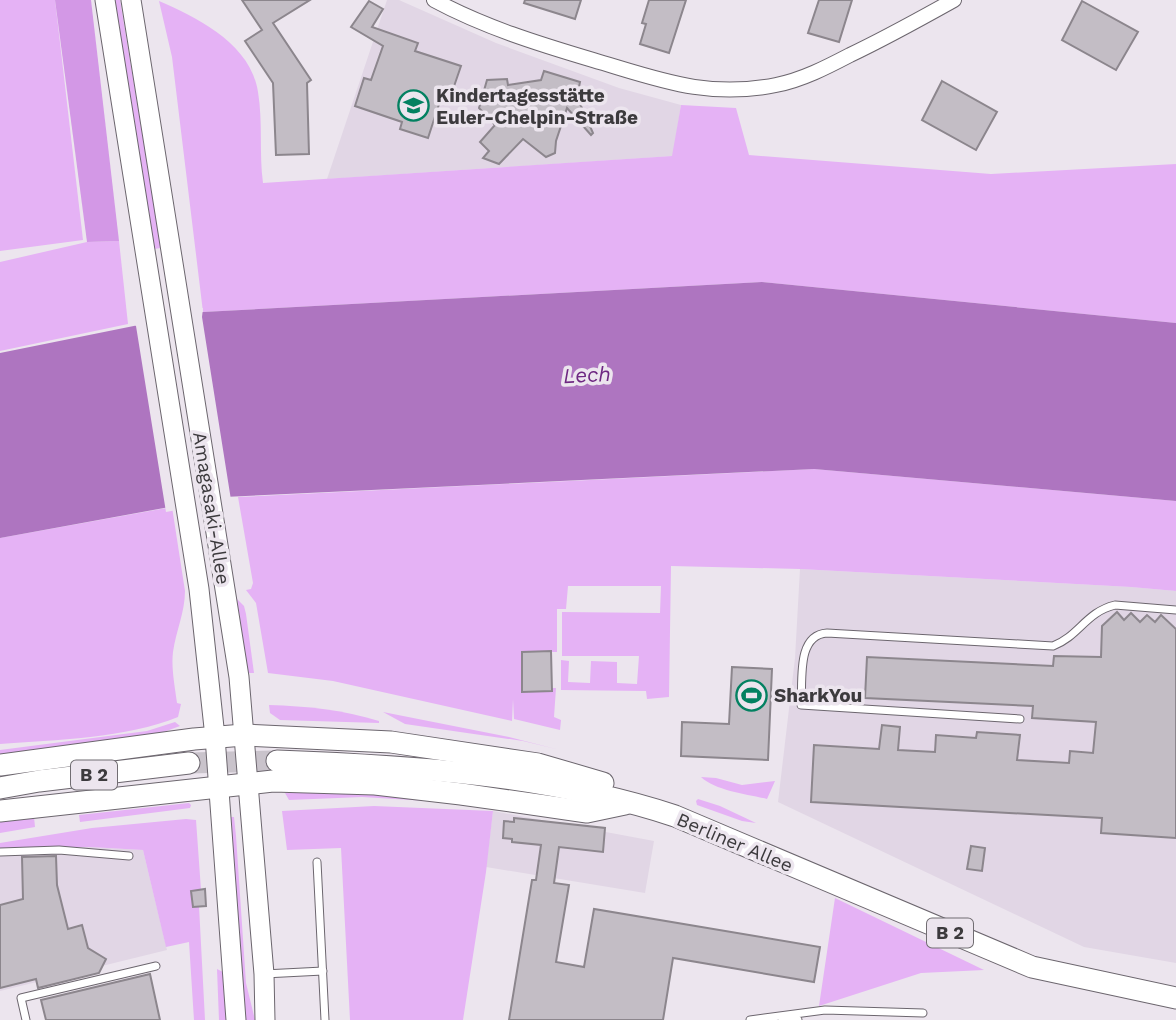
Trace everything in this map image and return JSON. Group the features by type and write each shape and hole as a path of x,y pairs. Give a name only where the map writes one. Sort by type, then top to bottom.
{"main road":[{"name":"Amagasaki-Allee","path":"105,0 199,589 215,737 236,1020"},
{"name":"Amagasaki-Allee","path":"131,0 239,677 264,974 265,1020"},
{"path":"0,765 244,735 391,742 538,764 601,782 634,803"},
{"name":"Berliner Allee","path":"277,761 400,766 557,786 634,803 675,816 1032,967 1176,998"},
{"name":"B 2","path":"0,788 189,763"},
{"path":"0,811 273,781 375,785 587,812 634,803"}],"street":[{"path":"434,0 454,11 527,40 674,85 730,91 778,85 818,71 898,32 954,0"}],"lane":[{"path":"1020,719 802,705 805,649 810,639 817,634 827,633 1054,646 1065,642 1089,617 1107,607 1115,605 1176,610"},
{"path":"0,852 59,850 129,856"},
{"path":"317,862 325,1020"},
{"path":"26,1020 21,998 156,965"},
{"path":"264,974 323,971"},
{"path":"750,1020 825,1010 923,1013"},
{"path":"771,1016 798,1020"}],"shaded area":[{"path":"0,0 55,0 83,240 0,251"},
{"path":"55,0 91,0 119,241 87,242"},
{"path":"114,0 120,0 161,248 154,249"},
{"path":"387,0 399,0 496,43 619,88 681,105 673,156 327,179"},
{"path":"159,1 206,25 234,47 245,60 258,92 263,183 672,156 681,105 736,108 749,155 991,174 1176,164 1176,323 762,282 203,312 172,57"},
{"path":"119,241 128,324 0,351 0,262 87,242"},
{"path":"814,469 1176,501 1176,591 800,569 671,566 669,697 647,699 646,691 561,690 561,660 569,661 568,682 590,683 591,661 617,662 617,683 637,684 639,656 562,656 562,612 660,613 661,586 568,586 566,609 557,609 557,652 522,652 522,691 551,691 556,688 554,717 561,720 560,730 514,719 513,699 512,721 333,681 268,673 256,603 246,590 251,589 253,583 238,497"},
{"path":"172,507 185,591 173,658 177,703 181,704 178,717 114,734 0,744 0,538"},
{"path":"800,569 1176,591 1176,963 1084,947 778,802 795,658"},
{"path":"237,599 244,606 246,614 254,673 248,673"},
{"path":"269,705 338,711 379,723 280,720 270,713"},
{"path":"383,712 509,737 556,749 523,741 405,724"},
{"path":"175,722 180,726 150,737 0,756 0,750 147,731"},
{"path":"701,777 742,785 775,781 767,799 723,789"},
{"path":"339,791 478,804 362,797 289,800 285,793"},
{"path":"698,799 756,823 742,821 697,805"},
{"path":"189,803 190,808 80,822 79,815"},
{"path":"374,806 493,811 463,1020 350,1020 341,848 287,850 282,811"},
{"path":"493,811 654,841 645,893 486,867"},
{"path":"34,817 35,827 0,833 0,819"},
{"path":"230,817 234,817 236,836 246,983 255,1020 244,1020"},
{"path":"196,820 201,890 191,891 193,907 199,906 205,1020 194,1020 189,942 166,947 143,850 90,847 0,848 0,843 92,828"},
{"path":"90,847 143,850 167,950 0,991 0,848"},
{"path":"835,898 984,970 921,973 819,1006"},
{"path":"217,969 223,972 226,1020 219,1020"}],"water":[{"name":"Lech","path":"762,282 1176,323 1176,501 814,469 224,497 0,538 0,353 203,312"}],"pier":[{"path":"203,308 202,317 231,500 166,512 136,326 133,323"}],"building":[{"path":"242,0 310,0 273,23 311,80 307,83 309,154 276,155 273,83 245,41 262,30"},
{"path":"525,0 581,0 575,19 524,3"},
{"path":"649,0 686,0 669,53 640,44 646,24 642,23"},
{"path":"819,0 852,0 839,42 808,33"},
{"path":"369,1 383,9 372,27 418,43 415,51 461,66 451,95 443,92 428,138 400,129 402,122 355,106 364,78 371,80 383,46 351,27"},
{"path":"1082,1 1138,32 1116,70 1062,40"},
{"path":"544,71 580,82 577,97 593,133 591,135 567,108 556,141 555,153 546,157 523,139 499,164 483,158 489,151 480,142 495,125 479,108 487,80 507,79 508,85 541,80"},
{"path":"942,81 997,112 976,150 922,120"},
{"path":"1117,612 1124,620 1131,613 1140,622 1147,615 1155,622 1161,615 1176,629 1176,838 1101,833 1102,818 811,802 814,745 879,749 882,725 900,727 898,750 935,752 936,735 976,738 977,732 1020,735 1017,760 1069,763 1070,751 1093,753 1096,722 1032,718 1033,706 865,698 867,657 1053,666 1054,656 1101,657 1102,626"},
{"path":"551,651 552,691 522,692 522,652"},
{"name":"SharkYou","path":"732,667 772,669 768,760 681,756 682,722 729,724"},
{"path":"514,818 605,828 603,852 559,847 554,883 569,885 556,962 584,967 594,909 820,947 814,982 673,958 663,1020 509,1020 532,880 536,880 541,845 512,842 512,839 503,838 504,821 514,822"},
{"path":"971,846 985,848 982,871 967,869"},
{"path":"56,856 57,885 68,929 82,925 88,948 106,959 99,973 38,988 36,979 0,988 0,905 23,899 22,857"},
{"path":"205,889 206,906 193,907 191,891"},
{"path":"150,974 160,1020 46,1020 41,1000"}],"tunnel":[{"path":"189,763 277,761"}],"place":[{"name":"Kindertagesstätte Euler-Chelpin-Straße","path":"413,106"},
{"name":"SharkYou","path":"751,695"}]}
